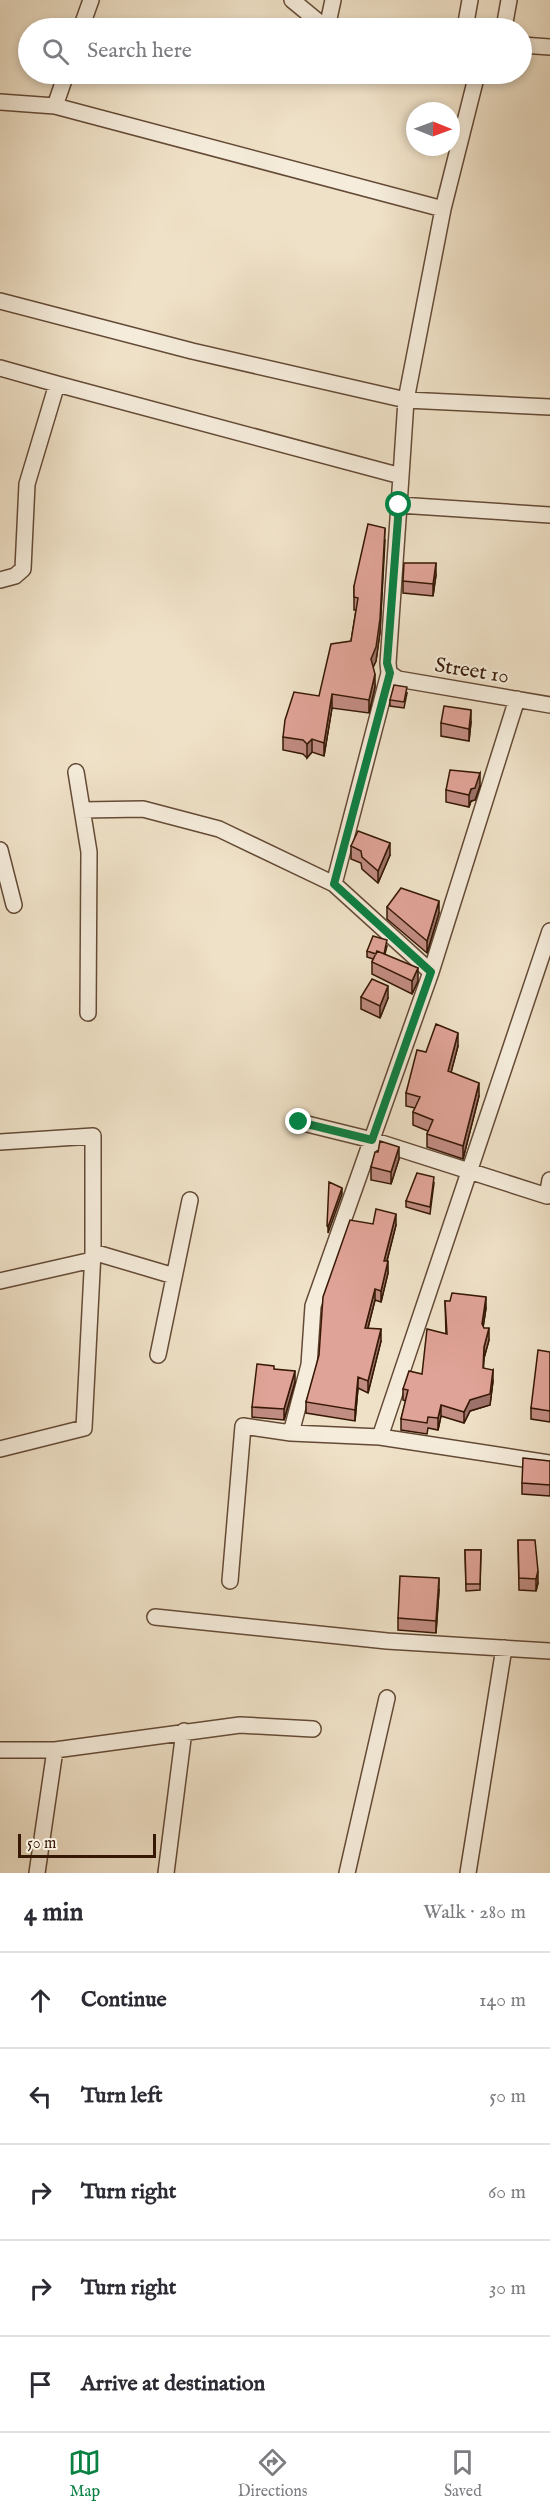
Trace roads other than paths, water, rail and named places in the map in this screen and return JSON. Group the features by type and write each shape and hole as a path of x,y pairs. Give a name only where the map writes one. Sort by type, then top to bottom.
{"street":[{"path":"85,18 91,0"},
{"path":"292,0 314,18"},
{"path":"329,18 333,0"},
{"path":"467,18 470,0"},
{"path":"506,18 509,0"},
{"path":"532,46 550,47"},
{"path":"55,106 63,84"},
{"path":"334,884 390,673 387,663 406,400 443,209 474,84"},
{"path":"0,102 55,106 443,209"},
{"path":"0,301 192,351 406,400 550,407"},
{"path":"0,368 401,476"},
{"path":"0,580 15,576 23,569 27,484 57,384"},
{"path":"399,505 550,515"},
{"name":"Street 10","path":"390,673 398,679 550,705"},
{"path":"291,1432 309,1365 313,1306 431,972 518,699"},
{"path":"76,772 88,852 88,1013"},
{"path":"82,810 143,809 219,829 334,884 431,972"},
{"path":"0,850 14,905"},
{"path":"380,1437 550,931"},
{"path":"299,1122 372,1140 547,1196 550,1180"},
{"path":"0,1142 93,1136 93,1256 84,1428 0,1449"},
{"path":"158,1355 190,1200"},
{"path":"0,1281 93,1256 174,1276"},
{"path":"230,1581 243,1426 291,1432 380,1437 550,1463"},
{"path":"155,1617 387,1641 550,1651"},
{"path":"468,1873 504,1648"},
{"path":"347,1873 387,1698"},
{"path":"0,1750 54,1750 240,1725 313,1729"},
{"path":"166,1873 184,1731"},
{"path":"37,1873 54,1750"}]}
